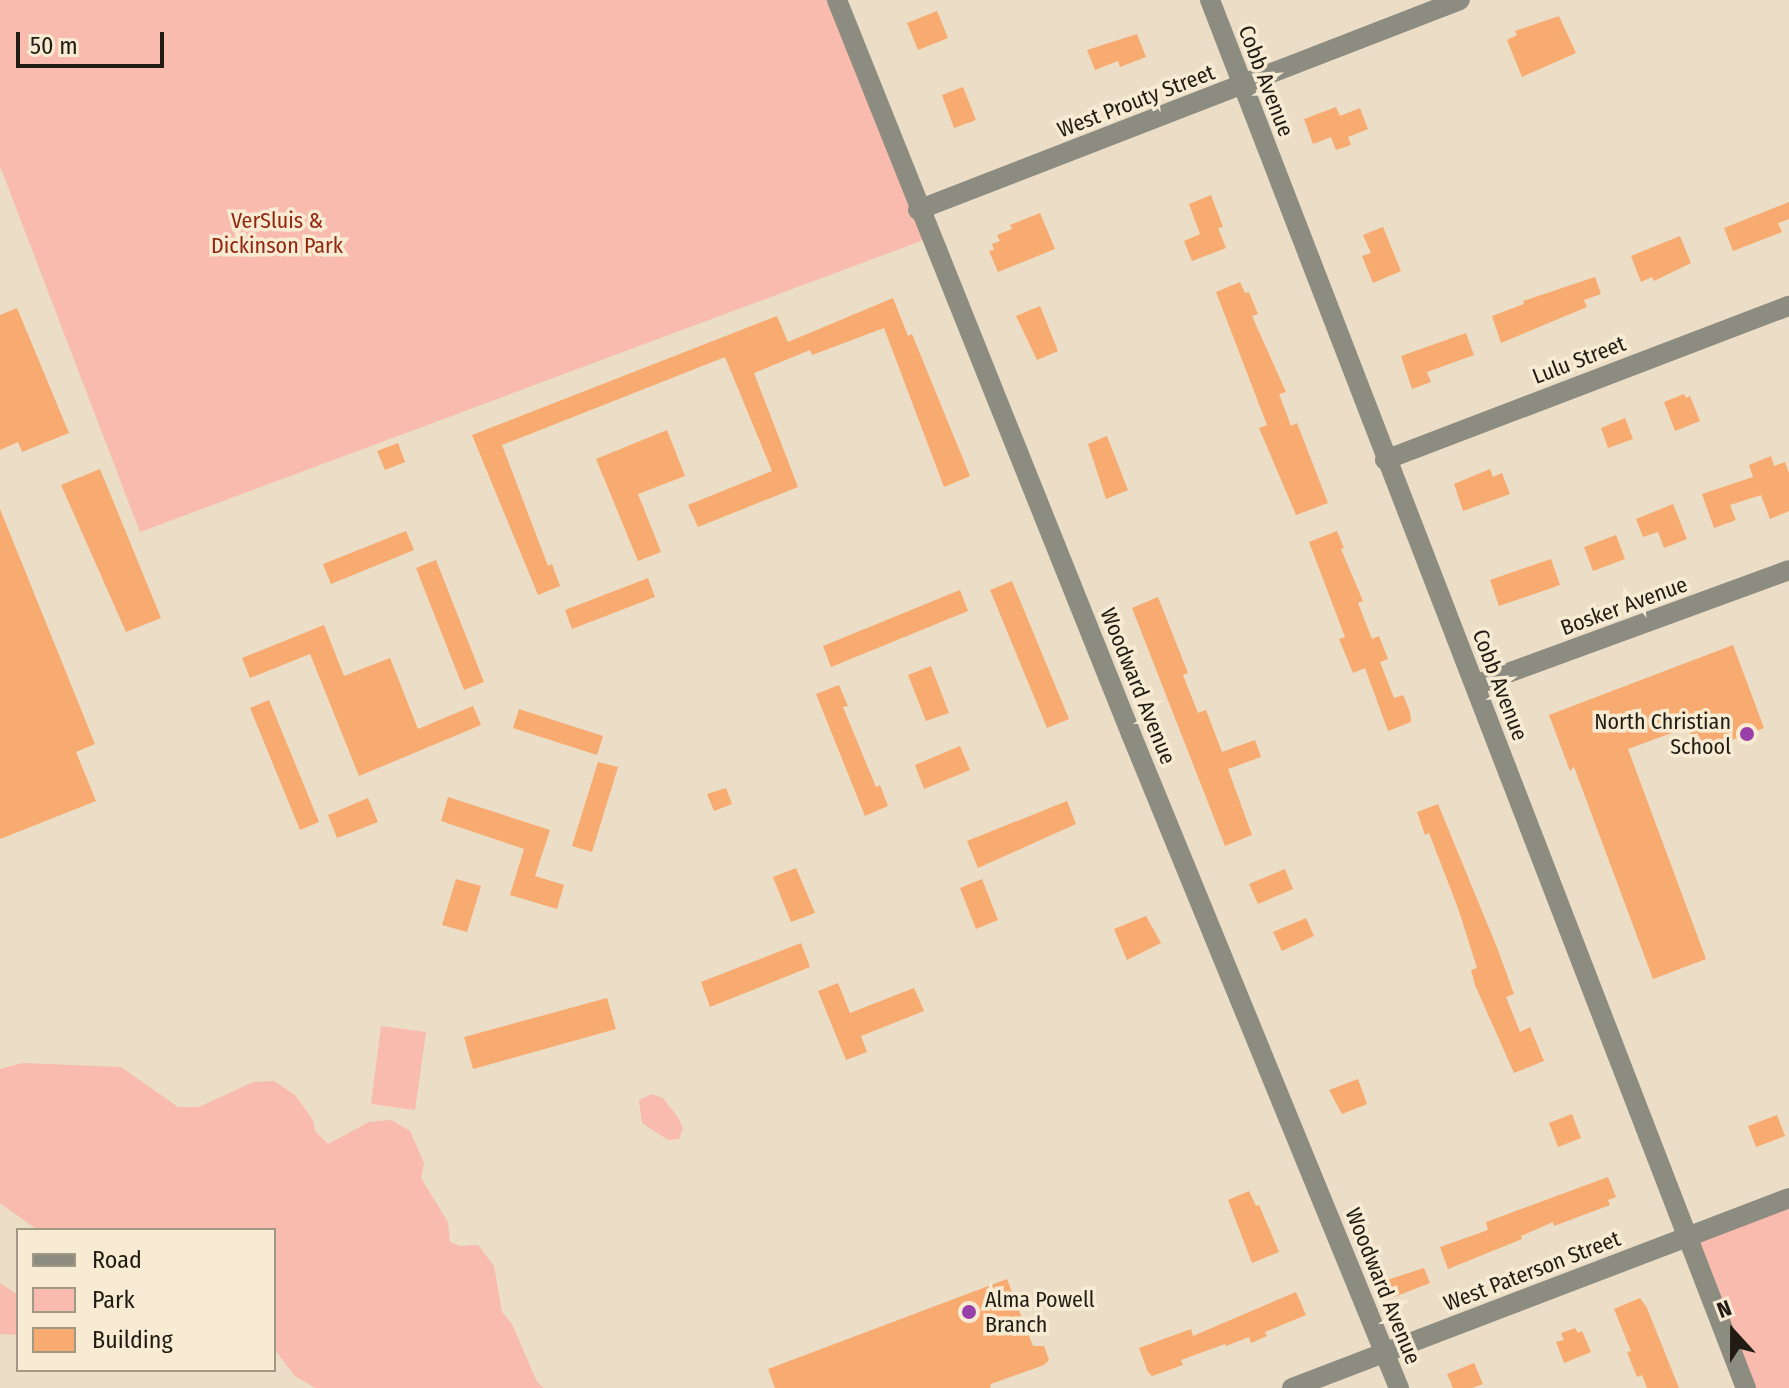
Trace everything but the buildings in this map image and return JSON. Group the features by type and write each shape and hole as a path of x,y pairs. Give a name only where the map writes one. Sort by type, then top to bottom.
{"street":[{"name":"Woodward Avenue","path":"837,0 918,210 1399,1388"},
{"name":"Cobb Avenue","path":"1210,0 1685,1239 1746,1388"},
{"name":"West Prouty Street","path":"918,210 1460,0"},
{"name":"Lulu Street","path":"1385,460 1789,306"},
{"name":"Bosker Avenue","path":"1475,685 1789,570"},
{"name":"West Paterson Street","path":"1292,1388 1789,1198"}],"green space":[{"name":"VerSluis & Dickinson Park","path":"0,0 836,0 929,238 140,532 0,166"},
{"path":"381,1026 426,1032 415,1110 371,1104"},
{"path":"23,1063 121,1067 178,1107 199,1107 253,1082 274,1081 295,1095 313,1120 315,1131 328,1144 369,1122 391,1120 410,1131 424,1163 421,1178 448,1222 450,1242 460,1246 478,1245 494,1266 502,1312 512,1324 537,1382 544,1388 315,1388 295,1376 276,1352 276,1228 35,1228 0,1203 0,1069"},
{"path":"652,1094 663,1098 677,1116 683,1128 679,1139 668,1140 642,1123 639,1100"},
{"path":"1789,1198 1789,1388 1746,1388 1685,1239"},
{"path":"0,1283 16,1294 16,1335 0,1334"}],"place":[{"name":"North Christian School","path":"1747,734"},
{"name":"Alma Powell Branch","path":"969,1312"}]}
